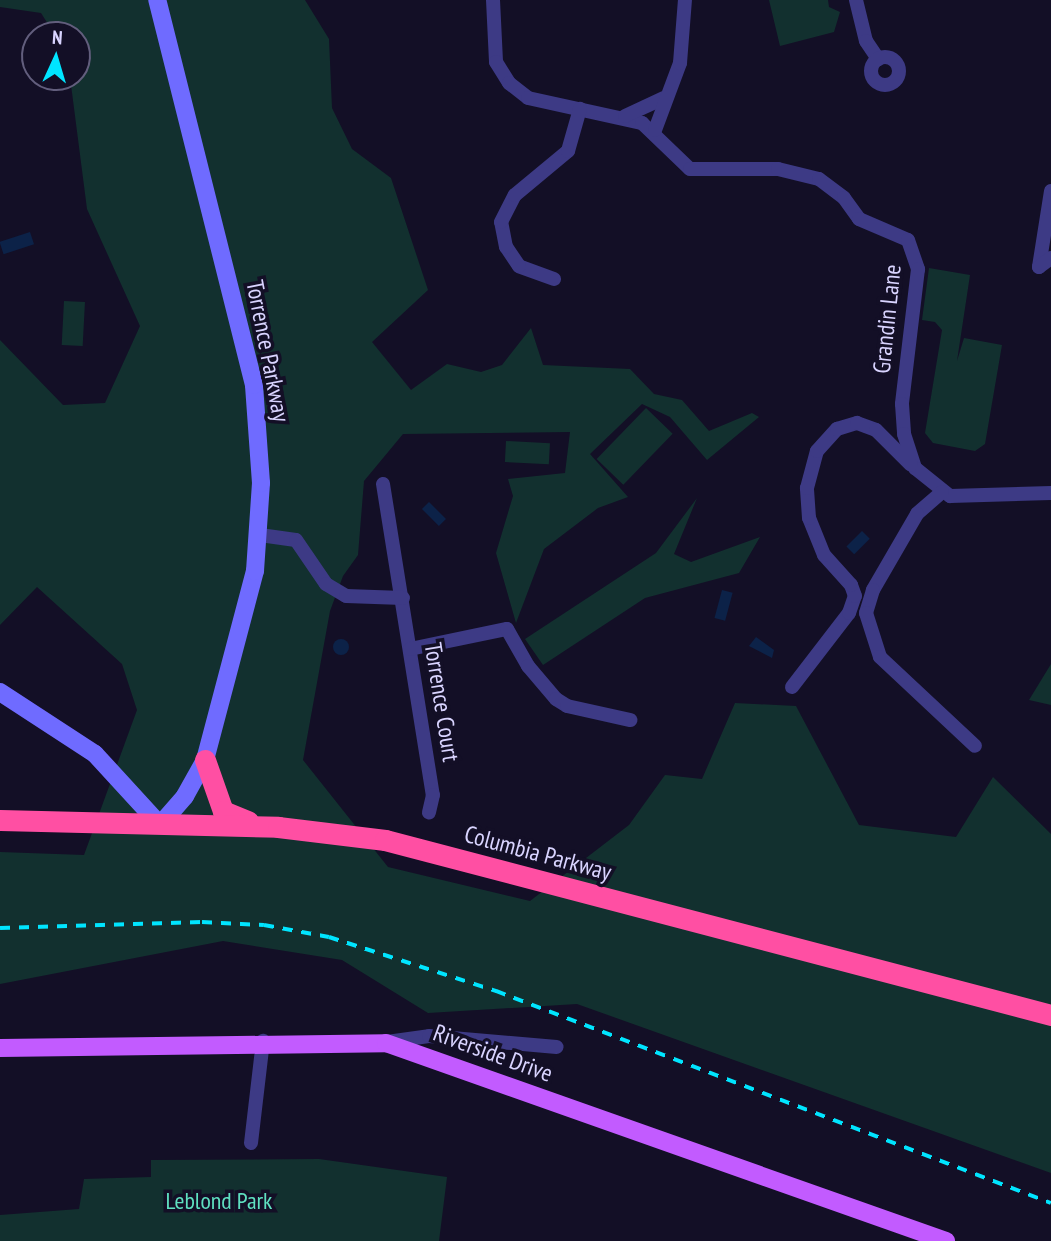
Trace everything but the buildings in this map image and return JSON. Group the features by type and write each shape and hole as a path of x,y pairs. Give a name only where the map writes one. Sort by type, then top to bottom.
{"highway":[{"path":"205,760 223,811 278,827"},
{"name":"Columbia Parkway","path":"0,820 278,827 385,840 1051,1015"}],"main road":[{"name":"Riverside Drive","path":"0,1048 263,1041 386,1043 946,1241"}],"street":[{"name":"Torrence Parkway","path":"157,0 254,385 260,432 260,535 255,571 205,760 185,796 160,825"},
{"path":"493,0 495,54 509,83 540,103 625,116 655,130 664,98 680,63 685,0"},
{"path":"856,0 866,41 878,59"},
{"path":"625,116 664,98"},
{"path":"554,279 519,266 506,247 501,222 515,195 568,151 580,109"},
{"name":"Grandin Lane","path":"655,130 672,156 690,169 712,172 753,167 802,173 833,187 859,219 908,240 918,269 902,404 904,434 915,468"},
{"path":"1051,191 1039,267 1051,258"},
{"path":"792,687 849,613 855,596 851,584 824,555 809,518 807,488 817,451 837,429 857,423 876,430 942,492 964,497 1051,493"},
{"name":"Torrence Court","path":"383,484 433,795 429,813"},
{"path":"942,492 917,514 885,568 868,601 867,621 873,647 891,670 975,746"},
{"path":"260,535 296,541 326,584 346,596 403,598"},
{"path":"410,649 508,629 528,666 556,699 567,706 630,720"},
{"path":"0,692 95,754 160,825"},
{"path":"386,1043 429,1036 557,1047"},
{"path":"251,1143 263,1041"}],"green space":[{"path":"0,0 305,0 329,39 332,108 352,149 391,178 428,290 372,342 411,390 447,364 481,372 502,365 531,328 543,365 630,369 654,394 682,400 709,431 752,413 759,417 707,460 670,417 642,404 590,454 628,497 598,508 544,549 516,623 496,553 513,496 508,479 565,473 570,432 403,434 364,481 358,555 343,576 330,611 303,760 388,867 530,901 629,825 665,775 702,779 735,703 796,706 859,825 956,837 993,777 1051,834 1051,1173 577,1004 428,1013 342,960 223,941 0,984 0,852 84,855 137,710 122,664 37,587 0,625 0,340 63,405 105,403 140,326 87,209 72,91 91,91 91,21 46,21 41,13 0,7"},
{"path":"769,0 828,0 829,7 840,12 834,32 780,46"},
{"path":"929,268 970,275 957,361 964,338 1002,345 985,444 975,451 933,443 925,433 942,330 935,322 922,320"},
{"path":"64,301 85,302 83,346 62,345"},
{"path":"646,408 673,434 623,485 597,459"},
{"path":"506,441 550,443 549,464 505,462"},
{"path":"697,498 674,554 691,562 760,537 739,573 645,598 543,665 525,639 656,553"},
{"path":"1051,664 1051,705 1029,700"},
{"name":"Leblond Park","path":"319,1159 447,1177 439,1241 0,1241 0,1215 79,1209 84,1179 151,1177 151,1160"}],"water":[{"path":"30,232 34,244 4,254 0,242"},
{"path":"429,502 446,519 439,526 422,509"},
{"path":"862,531 870,539 854,554 846,547"},
{"path":"722,590 733,593 725,621 714,618"},
{"path":"756,637 774,650 772,658 749,646"},
{"path":"338,639 344,639 349,647 347,653 338,655 333,650 333,644"}],"railway":[{"path":"0,928 202,922 264,925 329,937 496,991 1051,1203"}]}
